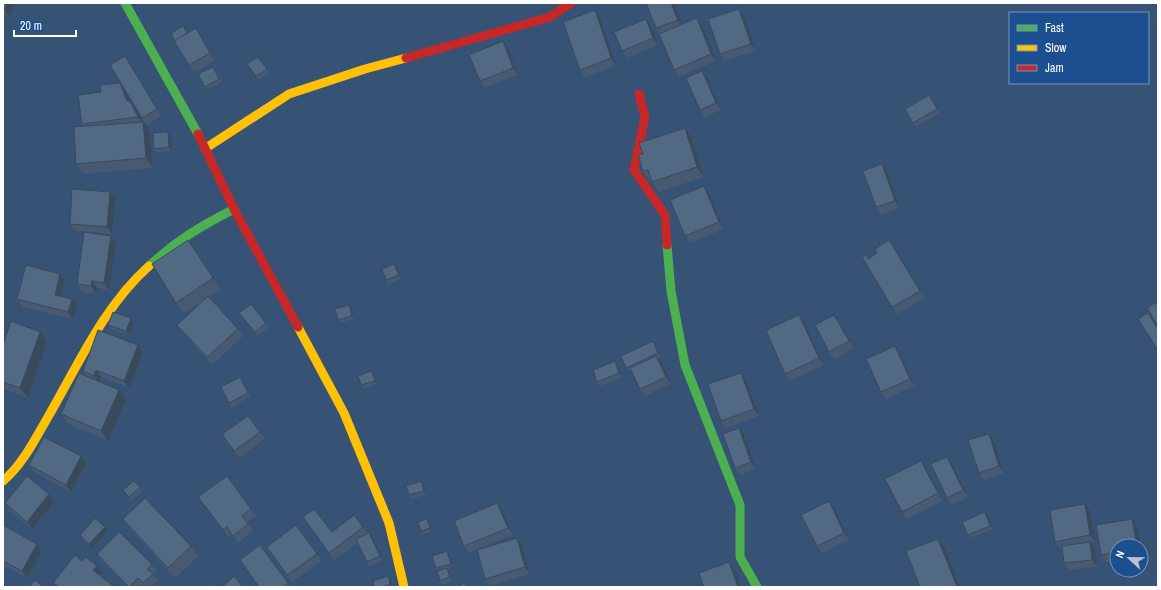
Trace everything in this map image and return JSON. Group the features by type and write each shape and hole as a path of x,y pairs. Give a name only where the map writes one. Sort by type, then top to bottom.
{"street":[{"path":"125,3 206,148 234,209 344,413 389,523 404,587"},
{"path":"206,148 288,94 365,70 454,46 550,17 571,3"},
{"path":"639,94 645,117 634,170 665,215 671,291 685,365 740,505 740,557 757,587"},
{"path":"3,482 14,472 30,448 111,307 144,270 173,244 205,224 234,209"}],"building":[{"path":"3,3 7,3 4,10 3,9"},
{"path":"646,3 671,3 678,20 656,28"},
{"path":"739,9 751,44 720,54 708,19"},
{"path":"595,10 611,58 580,70 563,22"},
{"path":"697,18 711,54 674,70 659,34"},
{"path":"646,19 653,38 622,51 614,32"},
{"path":"183,26 187,33 175,41 171,33"},
{"path":"196,28 210,53 189,65 174,41"},
{"path":"503,41 513,68 480,81 469,55"},
{"path":"125,56 157,109 142,118 110,65"},
{"path":"258,57 267,69 256,76 247,64"},
{"path":"213,67 219,79 205,87 198,74"},
{"path":"702,71 716,103 700,110 686,78"},
{"path":"120,83 127,101 130,101 138,117 82,124 78,95 101,92 100,85"},
{"path":"929,95 937,109 913,123 905,109"},
{"path":"143,122 146,158 76,164 74,127"},
{"path":"685,128 697,167 652,182 648,170 643,171 638,155 643,154 639,143"},
{"path":"168,132 169,147 154,149 153,133"},
{"path":"882,164 895,201 876,207 863,171"},
{"path":"704,186 719,222 685,236 670,200"},
{"path":"72,189 110,192 107,227 70,224"},
{"path":"84,232 111,236 104,283 92,281 91,286 77,284"},
{"path":"188,240 213,278 176,303 152,264"},
{"path":"889,240 920,291 892,307 862,257 866,254 868,259 877,253 875,249"},
{"path":"394,264 399,275 386,280 382,269"},
{"path":"26,265 60,274 55,295 72,299 68,312 17,299"},
{"path":"208,296 238,329 207,357 177,325"},
{"path":"1156,302 1158,306 1158,326 1147,308"},
{"path":"251,304 266,323 255,332 239,313"},
{"path":"349,305 352,316 338,320 335,309"},
{"path":"113,312 131,318 126,331 108,325"},
{"path":"1148,313 1158,329 1158,350 1138,319"},
{"path":"799,315 819,358 785,374 766,330"},
{"path":"834,315 849,341 829,352 815,325"},
{"path":"11,321 40,332 20,388 3,382 3,345"},
{"path":"98,330 138,345 124,381 96,370 94,376 83,371"},
{"path":"653,341 658,353 626,368 621,356"},
{"path":"895,346 910,379 881,392 866,359"},
{"path":"656,356 666,377 640,389 630,368"},
{"path":"615,361 619,373 597,382 593,370"},
{"path":"372,371 375,381 361,385 358,376"},
{"path":"79,373 119,390 101,431 61,414"},
{"path":"741,373 754,409 721,421 708,384"},
{"path":"240,377 248,393 229,403 221,387"},
{"path":"248,416 260,432 234,451 222,434"},
{"path":"739,428 751,462 735,468 723,434"},
{"path":"989,434 999,466 979,473 968,440"},
{"path":"44,437 81,456 66,485 29,465"},
{"path":"947,457 963,490 947,498 931,464"},
{"path":"921,461 938,493 902,512 885,479"},
{"path":"27,476 49,494 27,522 5,503"},
{"path":"227,476 251,509 242,516 248,524 233,536 227,527 223,530 198,497"},
{"path":"134,481 140,487 129,497 123,490"},
{"path":"421,481 424,491 409,495 406,486"},
{"path":"145,498 191,546 168,568 123,519"},
{"path":"829,501 844,533 817,546 801,515"},
{"path":"497,503 508,528 464,546 454,521"},
{"path":"1085,504 1090,535 1055,542 1050,510"},
{"path":"314,509 332,532 354,515 363,527 329,553 303,517"},
{"path":"985,512 990,526 968,535 962,522"},
{"path":"95,518 105,527 89,544 80,535"},
{"path":"427,519 430,528 421,531 418,522"},
{"path":"1132,519 1136,538 1109,538 1109,554 1101,555 1096,525"},
{"path":"3,525 37,544 22,571 3,561"},
{"path":"296,525 317,554 287,575 267,547"},
{"path":"119,532 152,564 147,569 153,574 143,583 138,578 129,587 97,554"},
{"path":"369,533 380,556 367,562 356,539"},
{"path":"517,538 525,567 485,579 477,550"},
{"path":"938,539 957,587 920,587 906,551"},
{"path":"1090,542 1092,560 1064,563 1062,546"},
{"path":"260,545 288,583 283,587 259,587 240,560"},
{"path":"447,551 451,564 436,568 432,556"},
{"path":"75,555 82,561 86,557 97,566 93,570 113,586 59,587 53,583"},
{"path":"729,562 738,587 704,587 699,573"},
{"path":"447,568 450,577 440,581 437,571"},
{"path":"234,576 243,587 222,587"},
{"path":"388,576 390,584 381,587 374,587 373,581"},
{"path":"35,580 44,587 29,587"},
{"path":"465,583 466,587 456,587"}],"traffic: fast":[{"path":"125,3 198,134"},
{"path":"149,266 190,234 234,209"},
{"path":"667,245 671,291 685,365 740,505 740,557 757,587"}],"traffic: slow":[{"path":"206,148 289,94 365,69 406,58"},
{"path":"3,481 17,467 28,451 81,357 105,318 118,299 149,266"},
{"path":"298,327 344,413 389,523 404,587"}],"traffic: jam":[{"path":"406,58 550,17 571,3"},
{"path":"639,94 645,117 634,170 665,215 667,245"},
{"path":"198,134 234,209 298,327"}]}
